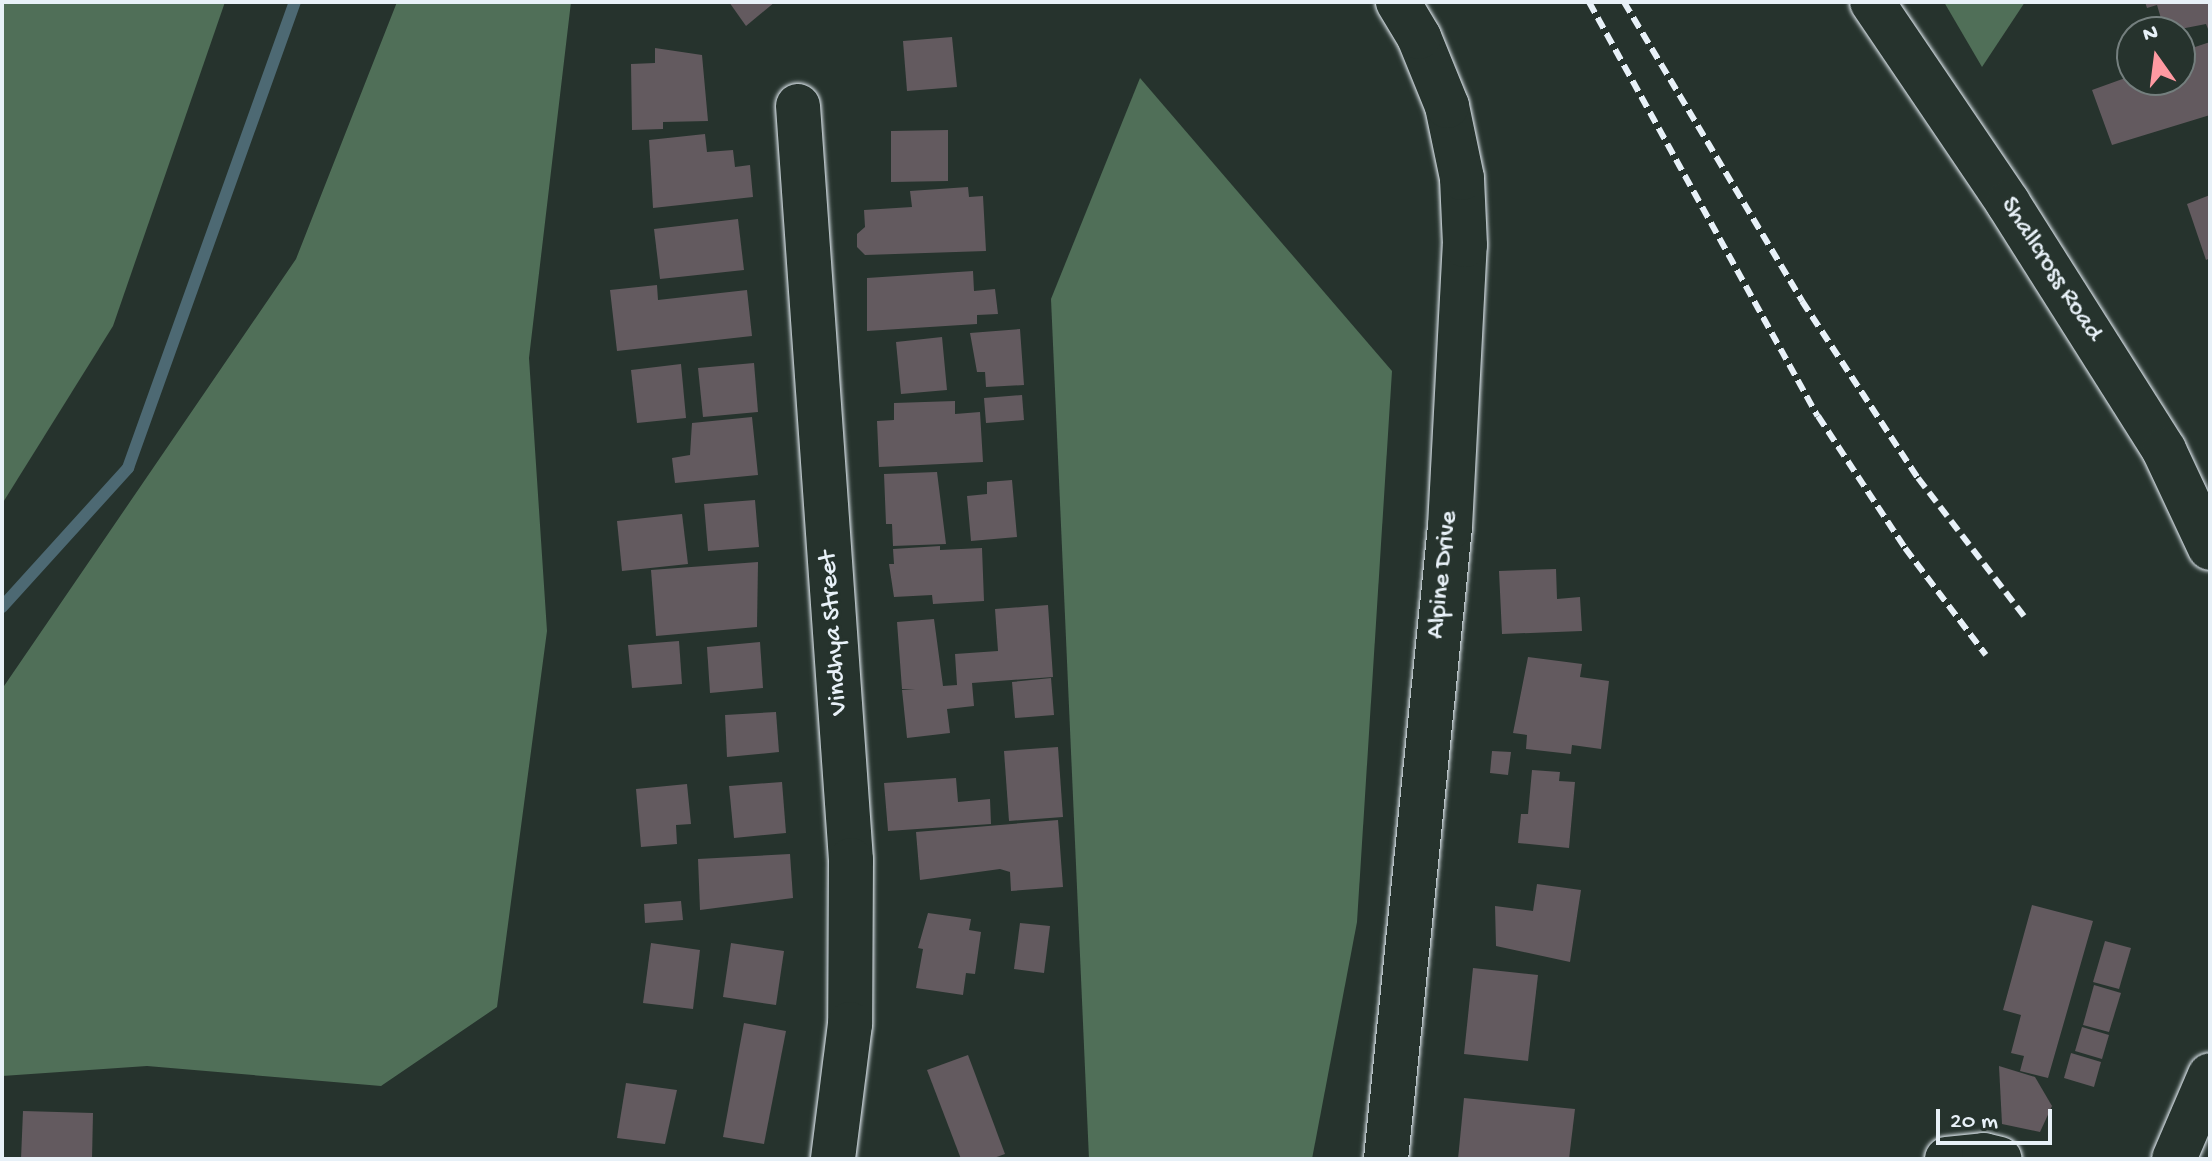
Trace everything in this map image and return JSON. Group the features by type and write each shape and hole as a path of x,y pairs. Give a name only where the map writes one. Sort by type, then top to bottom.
{"street":[{"name":"Alpine Drive","path":"1386,1159 1450,527 1465,245 1462,178 1447,106 1419,37 1398,2"},
{"name":"Shallcross Road","path":"1872,2 2008,203 2164,450 2210,548"},
{"name":"Vindhya Street","path":"798,106 852,888 850,1024 833,1159"},
{"path":"2174,1159 2210,1075"},
{"path":"1947,1159 2000,1159"}],"green space":[{"path":"2,2 225,2 113,326 2,504"},
{"path":"397,2 571,2 529,358 547,631 497,1007 381,1086 147,1066 2,1076 2,689 296,259"},
{"path":"1944,2 2025,2 1982,67"},
{"path":"1140,78 1392,371 1357,922 1312,1159 1089,1159 1051,299"}],"building":[{"path":"729,2 775,2 746,26"},
{"path":"2145,2 2210,2 2210,34 2206,24 2196,26 2196,16 2160,16 2157,5 2147,8"},
{"path":"952,37 957,87 907,91 903,41"},
{"path":"2210,42 2210,115 2112,145 2092,90 2116,81 2116,96 2196,96 2196,47"},
{"path":"655,48 702,55 708,121 663,122 663,129 632,130 631,64 655,63"},
{"path":"948,130 948,181 891,182 891,131"},
{"path":"705,134 707,152 733,150 735,167 750,165 753,197 653,208 649,140"},
{"path":"968,187 969,197 983,196 986,251 865,255 857,247 857,234 865,227 864,210 912,207 910,191"},
{"path":"2210,195 2210,258 2206,260 2187,204"},
{"path":"738,219 744,270 660,279 654,229"},
{"path":"973,271 974,291 995,289 998,314 977,315 977,324 867,331 867,278"},
{"path":"657,285 658,300 747,290 752,336 617,351 610,290"},
{"path":"1020,329 1024,385 986,387 985,372 977,372 970,333"},
{"path":"942,337 947,390 901,394 896,342"},
{"path":"754,363 758,412 703,417 698,368"},
{"path":"681,364 686,418 637,423 631,370"},
{"path":"1022,395 1024,420 986,423 984,398"},
{"path":"955,401 955,414 980,412 983,462 879,467 877,421 894,420 894,403"},
{"path":"752,417 758,475 675,483 672,458 690,455 692,423"},
{"path":"937,472 946,544 893,546 892,524 886,524 884,474"},
{"path":"1012,480 1017,537 971,541 967,496 987,494 987,482"},
{"path":"755,500 759,547 708,551 704,504"},
{"path":"682,514 688,564 622,571 617,521"},
{"path":"940,546 940,550 982,548 984,601 933,604 932,595 894,597 889,564 894,564 893,549"},
{"path":"758,562 757,627 656,636 651,570"},
{"path":"1556,569 1557,599 1580,597 1582,631 1502,634 1499,571"},
{"path":"1048,605 1053,677 972,683 974,706 947,709 950,733 907,738 902,690 915,689 902,689 897,622 934,619 943,686 957,685 955,654 998,651 995,609"},
{"path":"679,641 682,684 632,688 628,645"},
{"path":"760,642 763,688 710,693 707,647"},
{"path":"1528,657 1582,664 1580,677 1609,681 1601,749 1572,745 1571,754 1526,749 1527,735 1513,733"},
{"path":"1051,678 1054,715 1015,718 1012,682"},
{"path":"776,712 779,752 727,757 725,715"},
{"path":"1058,747 1063,817 1009,821 1004,751"},
{"path":"1492,751 1511,752 1508,775 1490,773"},
{"path":"1532,770 1560,772 1559,781 1575,782 1569,848 1518,843 1521,814 1528,814"},
{"path":"956,778 958,802 990,799 991,824 888,831 884,783"},
{"path":"782,782 786,833 734,838 729,786"},
{"path":"687,784 691,824 676,825 677,844 641,847 636,789"},
{"path":"1058,820 1063,887 1011,891 1010,872 1000,869 920,880 916,832"},
{"path":"790,854 793,898 700,910 698,859"},
{"path":"1537,884 1581,890 1570,962 1496,946 1495,906 1533,911"},
{"path":"681,901 683,920 645,923 644,904"},
{"path":"2032,905 2093,921 2048,1078 2020,1071 2024,1056 2011,1053 2021,1015 2003,1010"},
{"path":"928,913 971,919 969,930 981,932 975,974 966,973 963,995 916,988 923,949 918,948"},
{"path":"1020,923 1050,926 1044,973 1014,969"},
{"path":"2105,941 2131,948 2119,989 2093,982"},
{"path":"651,943 700,950 693,1009 643,1003"},
{"path":"731,943 784,951 776,1005 723,997"},
{"path":"1473,968 1538,975 1528,1061 1464,1054"},
{"path":"2094,985 2121,993 2109,1032 2083,1025"},
{"path":"744,1023 786,1031 764,1144 723,1137"},
{"path":"2082,1027 2109,1035 2102,1059 2075,1051"},
{"path":"2071,1053 2101,1062 2094,1087 2064,1078"},
{"path":"968,1055 1005,1154 991,1159 961,1159 927,1070"},
{"path":"1999,1066 2035,1077 2052,1106 2040,1132 2002,1124"},
{"path":"626,1083 677,1090 665,1144 617,1138"},
{"path":"1464,1098 1575,1109 1569,1159 1458,1159"},
{"path":"23,1111 93,1113 92,1159 21,1159"}],"waterway":[{"path":"2,607 128,468 295,2"}],"railway":[{"path":"1589,2 1818,416 1905,548 1986,655"},
{"path":"1624,2 1802,301 1918,478 2024,616"}]}
